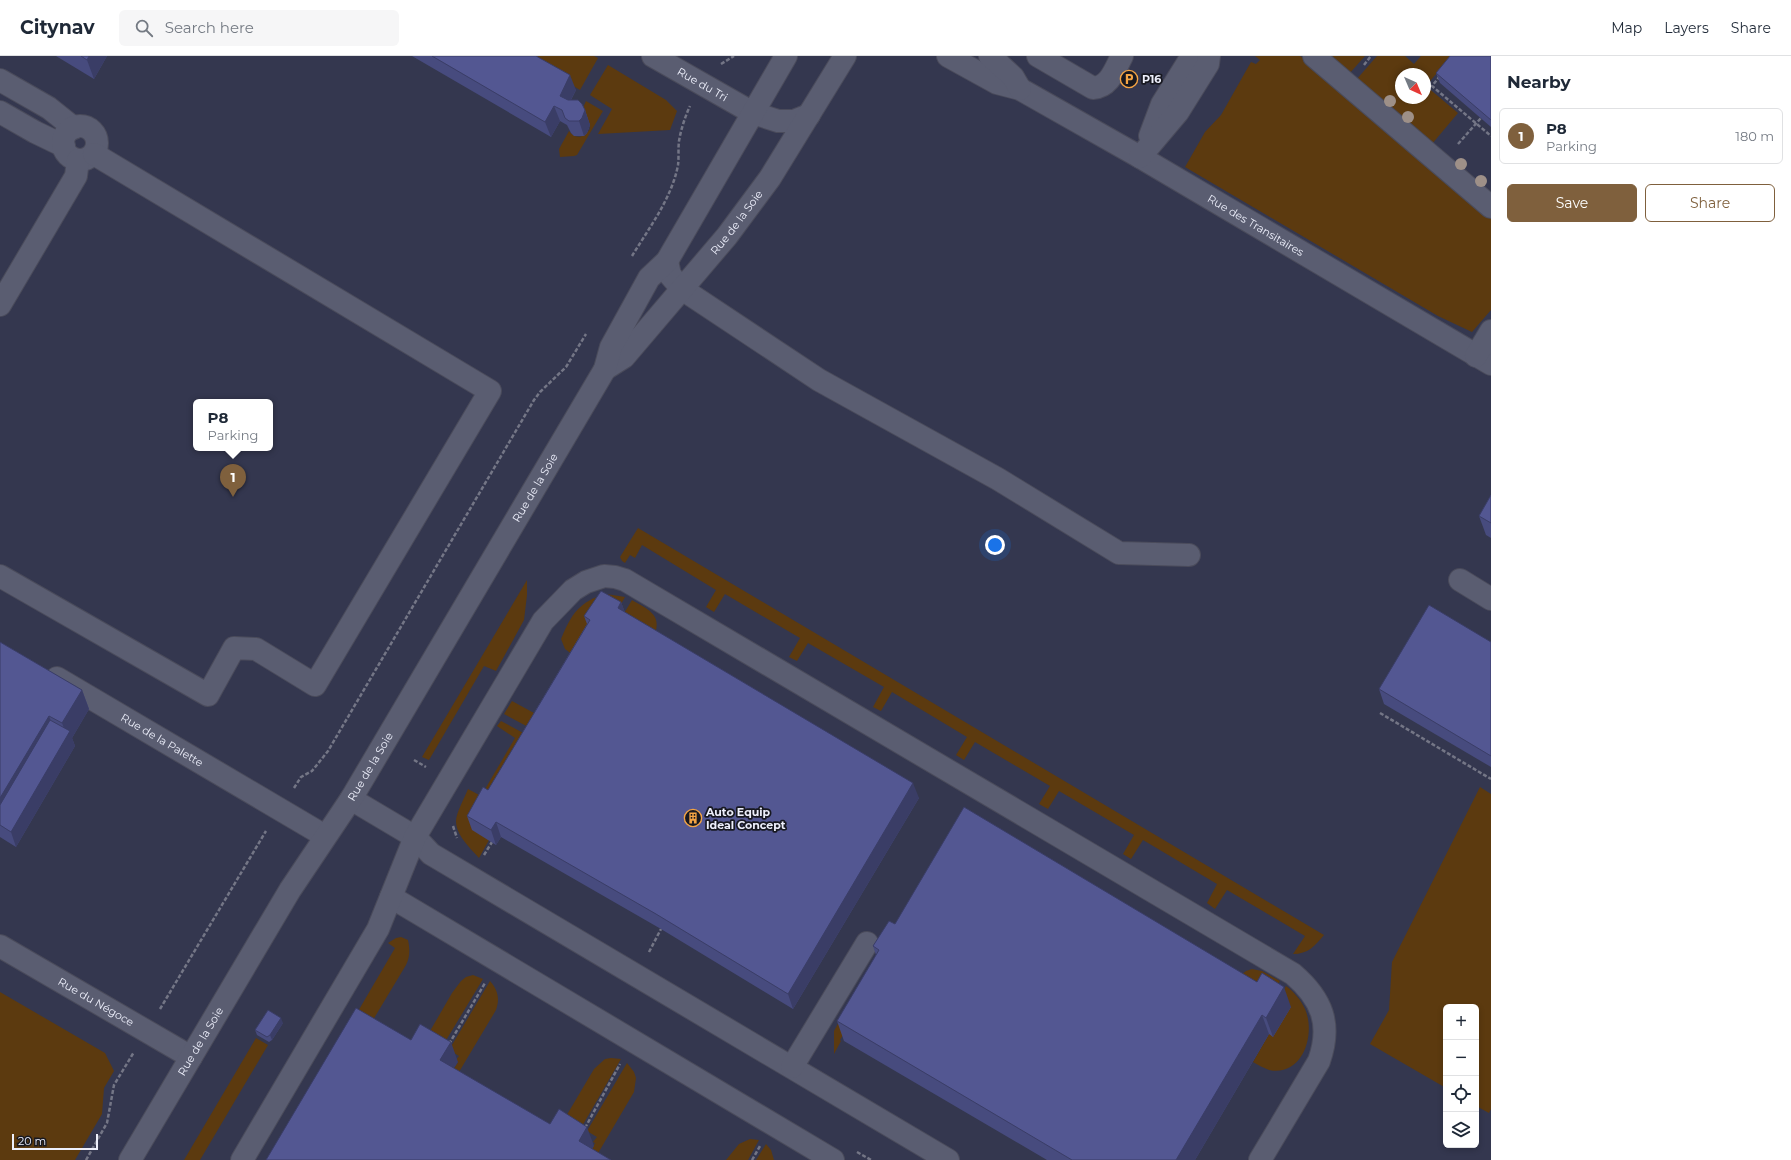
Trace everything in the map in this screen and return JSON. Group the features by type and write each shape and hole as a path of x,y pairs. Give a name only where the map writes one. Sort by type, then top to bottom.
{"street":[{"name":"Rue du Tri","path":"653,56 753,113 778,121 794,121 809,115"},
{"name":"Rue de la Soie","path":"130,1160 290,890 325,836 341,816 605,369 611,347 649,278 667,261 786,56"},
{"name":"Rue de la Soie","path":"605,369 624,357 728,236 770,178 845,56"},
{"name":"Rue des Transitaires","path":"948,56 997,83 1020,89 1140,157 1483,360"},
{"name":"Rue des Transitaires","path":"990,56 1013,77 1020,89"},
{"path":"1038,56 1094,88 1101,87 1106,84 1122,56"},
{"path":"1140,157 1162,104 1192,56"},
{"path":"1140,157 1178,112 1208,64 1209,56"},
{"path":"1314,56 1491,207"},
{"path":"0,80 49,108 78,147 76,176 0,305"},
{"path":"0,112 36,132 78,147 490,391 315,685 256,649 234,648 208,695 0,576"},
{"path":"667,261 670,275 682,289 819,380 998,478 1119,553 1189,555"},
{"path":"1483,360 1491,331"},
{"path":"242,1160 378,929 415,837 543,621 568,595 586,582 604,576 625,580 1293,974 1307,986 1316,998 1324,1020 1323,1048 1319,1061 1260,1160"},
{"path":"1460,580 1491,599"},
{"name":"Rue de la Palette","path":"41,668 325,836"},
{"path":"351,799 415,837 432,854 948,1160"},
{"path":"391,898 833,1160"},
{"path":"792,1067 867,943"},
{"name":"Rue du Négoce","path":"0,946 191,1057"}],"path":[{"path":"629,262 668,194 678,165 679,140 682,126 692,102 710,72 734,56"},
{"path":"1442,74 1432,86 1491,136"},
{"path":"1440,164 1480,118"},
{"path":"291,792 301,777 312,771 328,751 534,400 540,392 566,367 589,330"},
{"path":"1380,713 1491,779"},
{"path":"453,823 458,840"},
{"path":"161,1008 268,827"},
{"path":"447,1046 498,962"},
{"path":"584,1130 622,1062 635,1042"},
{"path":"86,1160 107,1123 114,1085 135,1051"}],"shaded area":[{"path":"0,56 1491,56 1491,1160 0,1160"},
{"path":"523,56 594,56 598,58 580,90"},
{"path":"1255,56 1300,56 1321,70 1491,214 1491,310 1472,332 1438,316 1185,167 1205,132 1221,115 1251,62 1256,64 1260,60"},
{"path":"1328,56 1365,56 1349,74"},
{"path":"1377,56 1405,56 1414,64 1421,56 1451,56 1431,80 1431,68 1395,68 1395,104 1431,104 1431,90 1458,113 1432,144 1356,80"},
{"path":"608,65 666,100 677,111 670,130 598,134 612,109 590,95"},
{"path":"586,101 603,111 577,155 560,157 559,149 569,131 574,136 580,137 590,129 589,121 580,115"},
{"path":"638,528 1324,935 1311,949 1303,953 1293,954 1305,936 1227,890 1215,909 1207,903 1217,884 1143,840 1131,859 1123,854 1134,835 1059,791 1048,809 1039,804 1050,786 975,742 964,760 956,755 967,737 892,692 881,711 873,707 884,687 808,643 797,661 789,657 800,638 725,594 714,612 706,607 716,590 642,545 635,558 630,555 625,563 620,557"},
{"path":"527,580 524,620 496,671 484,666 429,760 422,757"},
{"path":"606,594 625,597 617,611 580,660 565,649 561,639 569,622 583,605 589,600"},
{"path":"632,600 648,609 655,617 657,627 655,634 623,615"},
{"path":"512,701 545,719 532,729 504,714"},
{"path":"501,721 527,735 489,840 479,858 468,846 458,831 456,818 468,789 481,796 515,738 497,726"},
{"path":"1480,787 1491,794 1491,1109 1489,1113 1479,1108 1479,1004 1443,1004 1443,1086 1370,1044 1389,1010 1392,962"},
{"path":"401,937 408,940 409,943 409,956 406,965 367,1030 271,1160 395,948 388,943"},
{"path":"1252,969 1262,971 1280,981 1272,994 1241,975"},
{"path":"473,975 483,979 442,1047 415,1057 452,993 461,981 466,977"},
{"path":"490,981 498,995 496,1010 453,1082 447,1079 458,1062 456,1060 459,1056 449,1050"},
{"path":"1286,986 1297,996 1305,1009 1309,1030 1307,1041 1304,1052 1291,1067 1281,1070 1269,1070 1253,1062 1269,1034 1279,998"},
{"path":"0,992 105,1053 114,1071 104,1088 102,1114 75,1160 0,1160"},
{"path":"849,1003 858,1009 840,1040 841,1041 834,1054 834,1031"},
{"path":"256,1038 268,1045 200,1160 184,1160"},
{"path":"605,1059 621,1059 581,1128 552,1140 594,1069"},
{"path":"627,1063 634,1072 636,1078 634,1092 594,1160 587,1160 595,1143 593,1142 597,1137 587,1131"},
{"path":"750,1139 759,1140 748,1160 726,1160 739,1144"},
{"path":"766,1144 771,1150 774,1160 756,1160"}],"building":[{"path":"81,56 89,56 87,60"},
{"path":"432,56 536,56 570,75 560,96 568,100 578,100 582,104 585,110 582,118 579,121 569,121 565,118 562,110 554,106 545,122"},
{"path":"1450,56 1491,56 1491,120 1436,73"},
{"path":"1491,495 1491,523 1479,516"},
{"name":"Auto Equip Ideal Concept","path":"601,591 621,602 618,608 913,783 788,994 656,914 496,822 491,830 467,816 483,787 488,790 590,620 584,616"},
{"path":"1429,605 1491,642 1491,756 1379,689"},
{"path":"0,642 82,690 62,723 49,716 0,798"},
{"path":"50,720 70,731 11,832 0,825 0,805"},
{"path":"964,807 1257,982 1262,973 1284,987 1266,1018 1262,1015 1176,1160 1072,1160 837,1021 879,950 873,946 889,921 895,924"},
{"path":"356,1008 411,1040 420,1024 451,1042 440,1060 550,1124 559,1109 587,1127 579,1141 611,1160 266,1160"},
{"path":"268,1010 281,1018 270,1035 267,1037 255,1030"}],"place":[{"name":"P16","path":"1129,79"},
{"name":"P8","path":"233,497"},
{"name":"Auto Equip Ideal Concept","path":"693,818"}]}
